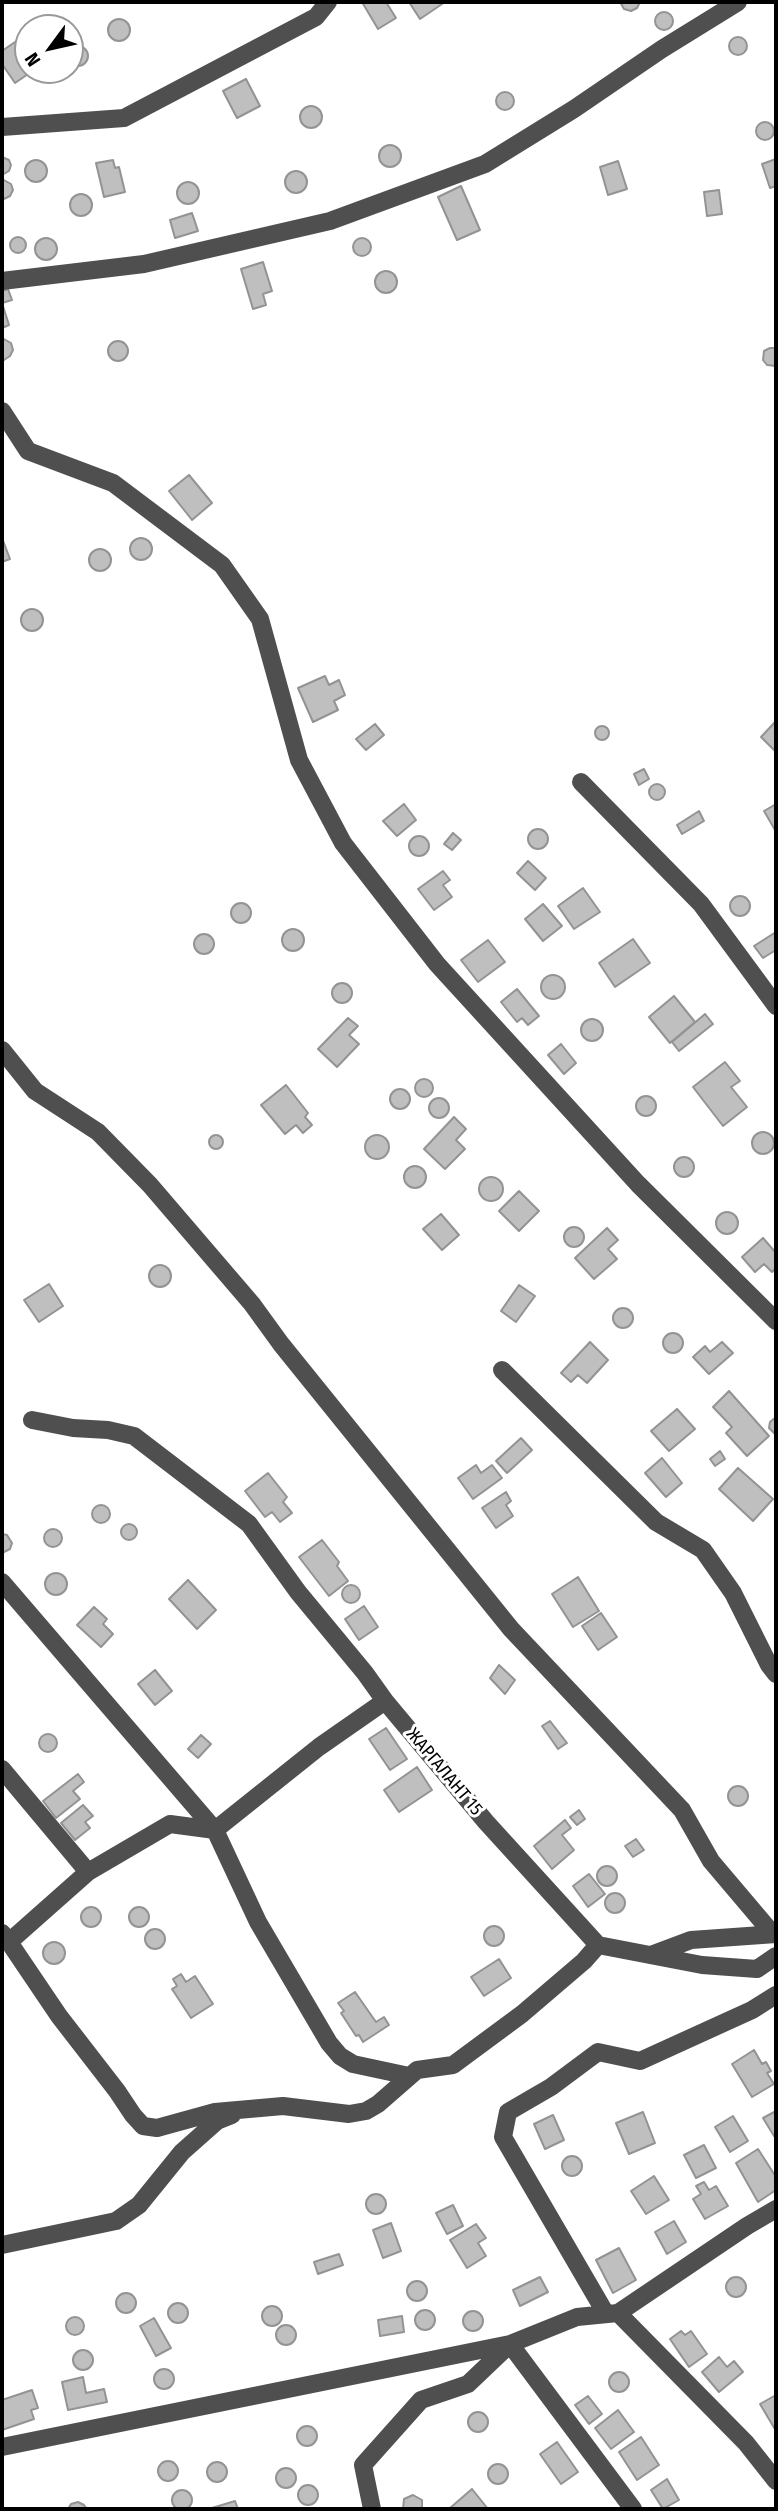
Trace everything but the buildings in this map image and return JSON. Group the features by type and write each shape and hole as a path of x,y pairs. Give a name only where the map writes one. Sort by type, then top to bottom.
{"street":[{"path":"2,127 124,118 316,17 328,2"},
{"path":"2,281 144,264 330,221 485,164 738,2"},
{"path":"2,411 28,451 113,483 222,565 260,620 299,761 343,843 437,964 638,1184 776,1321"},
{"path":"581,782 701,904 776,1006"},
{"path":"2,1050 35,1091 98,1132 150,1185 252,1304 281,1344 511,1629 682,1810 711,1861 774,1933"},
{"path":"502,1370 656,1522 703,1550 733,1593 776,1674"},
{"name":"ЖАРГАЛАНТ 15","path":"32,1420 134,1436 249,1524 298,1592 385,1701 486,1822 598,1945"},
{"path":"2,1582 215,1830 258,1922 329,2043 340,2056 353,2064 409,2076"},
{"path":"385,1701 319,1747 215,1830 170,1824 89,1872 5,1937 59,2017 143,2126 157,2128 215,2112 283,2106 349,2114 366,2111 378,2104 416,2070 453,2065 522,2014 584,1961 598,1945 702,1965 757,1969 776,1956"},
{"path":"2,1769 89,1872"},
{"path":"651,1955 691,1940 774,1933"},
{"path":"776,1995 752,2010 639,2062 598,2052 551,2087 508,2112 503,2137 612,2314 746,2442 776,2481"},
{"path":"2,2245 116,2221 139,2205 182,2152 217,2121 242,2111"},
{"path":"2,2447 510,2344 578,2318 612,2314 776,2209"},
{"path":"2,2229 22,2240"},
{"path":"372,2509 363,2465 421,2400 468,2384 510,2344"},
{"path":"510,2344 633,2509"}]}
